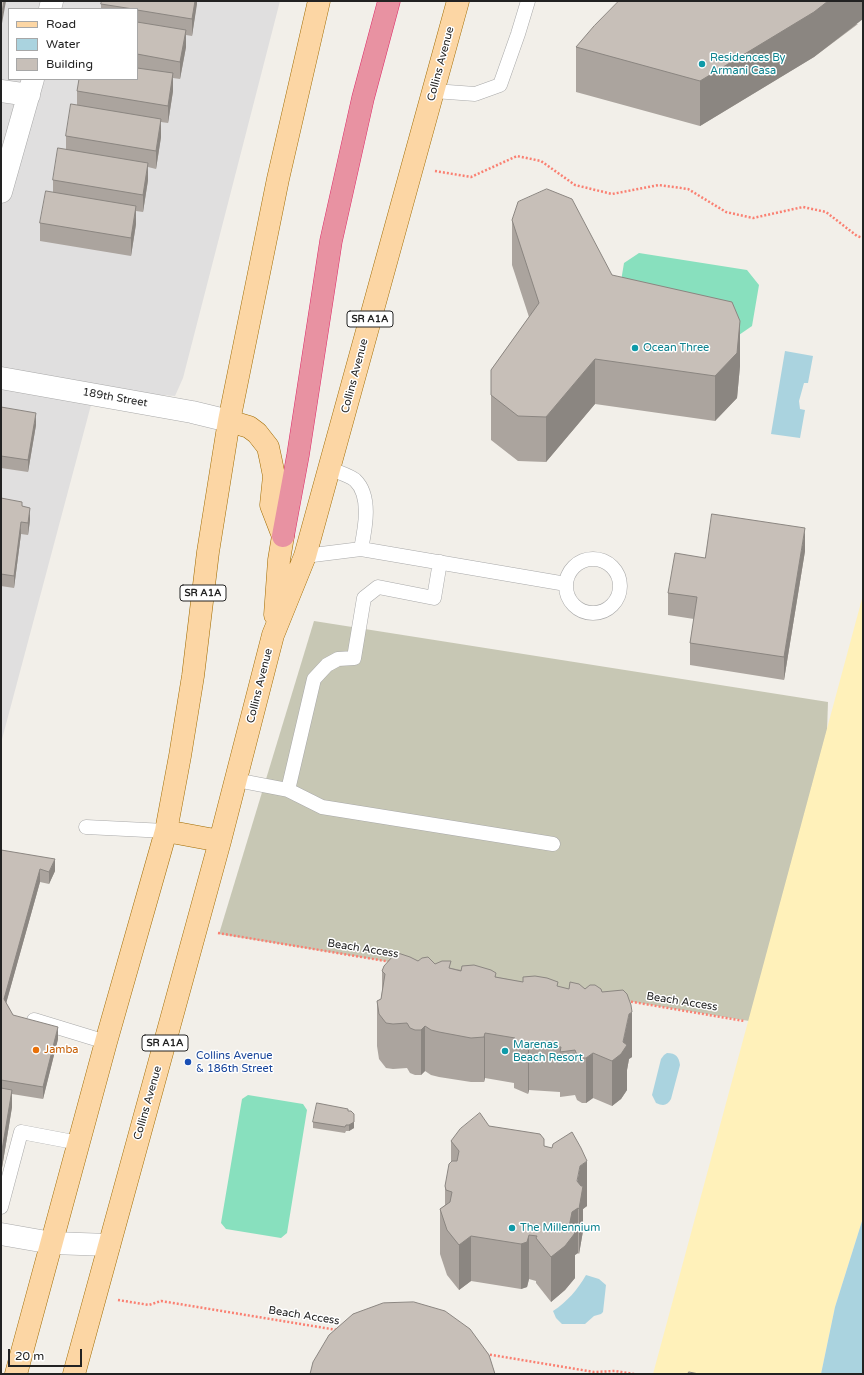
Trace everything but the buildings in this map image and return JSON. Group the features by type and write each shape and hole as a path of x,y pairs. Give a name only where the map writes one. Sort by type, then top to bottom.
{"highway":[{"path":"283,536 298,456 332,234 363,98 389,1"}],"main road":[{"name":"SR A1A","path":"16,1374 106,1042 166,831 193,676 208,552 229,421 274,193 319,1"},
{"name":"Collins Avenue","path":"74,1374 220,841 273,635 306,556 458,1"},
{"path":"229,421 249,427 257,433 268,448 274,476 271,505 283,536 278,560 273,635"},
{"path":"166,831 220,841"}],"street":[{"path":"1,91 30,87 1,192"},
{"name":"189th Street","path":"1,378 185,411 229,421"},
{"path":"1,1234 52,1243 109,1244"}],"lane":[{"path":"434,91 475,94 500,85 528,1"},
{"path":"329,468 354,479 364,492 366,525 361,549"},
{"path":"306,556 361,549 566,584"},
{"path":"288,790 314,679 327,664 338,659 354,658 364,598 378,587 434,598 440,562"},
{"path":"236,780 288,790 322,807 553,844"},
{"path":"86,827 166,831"},
{"path":"34,1020 106,1042"},
{"path":"1,1207 21,1132 79,1144"}],"path":[{"path":"413,167 470,177 517,156 541,161 575,185 612,194 660,185 688,189 726,212 752,218 803,207 826,212 857,236 863,238"},
{"name":"Beach Access","path":"216,933 392,962"},
{"name":"Beach Access","path":"626,1001 744,1021"},
{"name":"Beach Access","path":"115,1299 149,1305 161,1301 342,1331"},
{"path":"484,1354 594,1372 615,1371 634,1374"}],"shaded area":[{"path":"1,1 280,1 183,378 175,396 95,390 1,743"},
{"path":"314,621 828,702 827,731 749,1021 219,934"}],"sand":[{"path":"863,595 863,1218 835,1307 821,1374 653,1374"}],"green space":[{"path":"639,253 747,270 759,285 752,326 736,337 617,305 624,263"},
{"path":"248,1095 303,1104 307,1110 287,1233 281,1238 226,1229 221,1223 242,1099"}],"water":[{"path":"785,351 813,356 808,383 804,383 799,401 800,409 805,410 800,438 771,434"},
{"path":"667,1053 676,1056 680,1065 671,1099 668,1103 663,1105 656,1103 652,1095 661,1059"},
{"path":"863,1218 863,1374 821,1374 835,1307"},
{"path":"586,1275 599,1279 606,1285 603,1312 594,1316 585,1324 562,1324 556,1318 553,1311 572,1295"}],"place":[{"name":"Residences By Armani Casa","path":"702,64"},
{"name":"Ocean Three","path":"635,348"},
{"name":"Jamba","path":"36,1050"},
{"name":"Marenas Beach Resort","path":"505,1051"},
{"name":"Collins Avenue & 186th Street","path":"188,1062"},
{"name":"The Millennium","path":"512,1228"}]}
